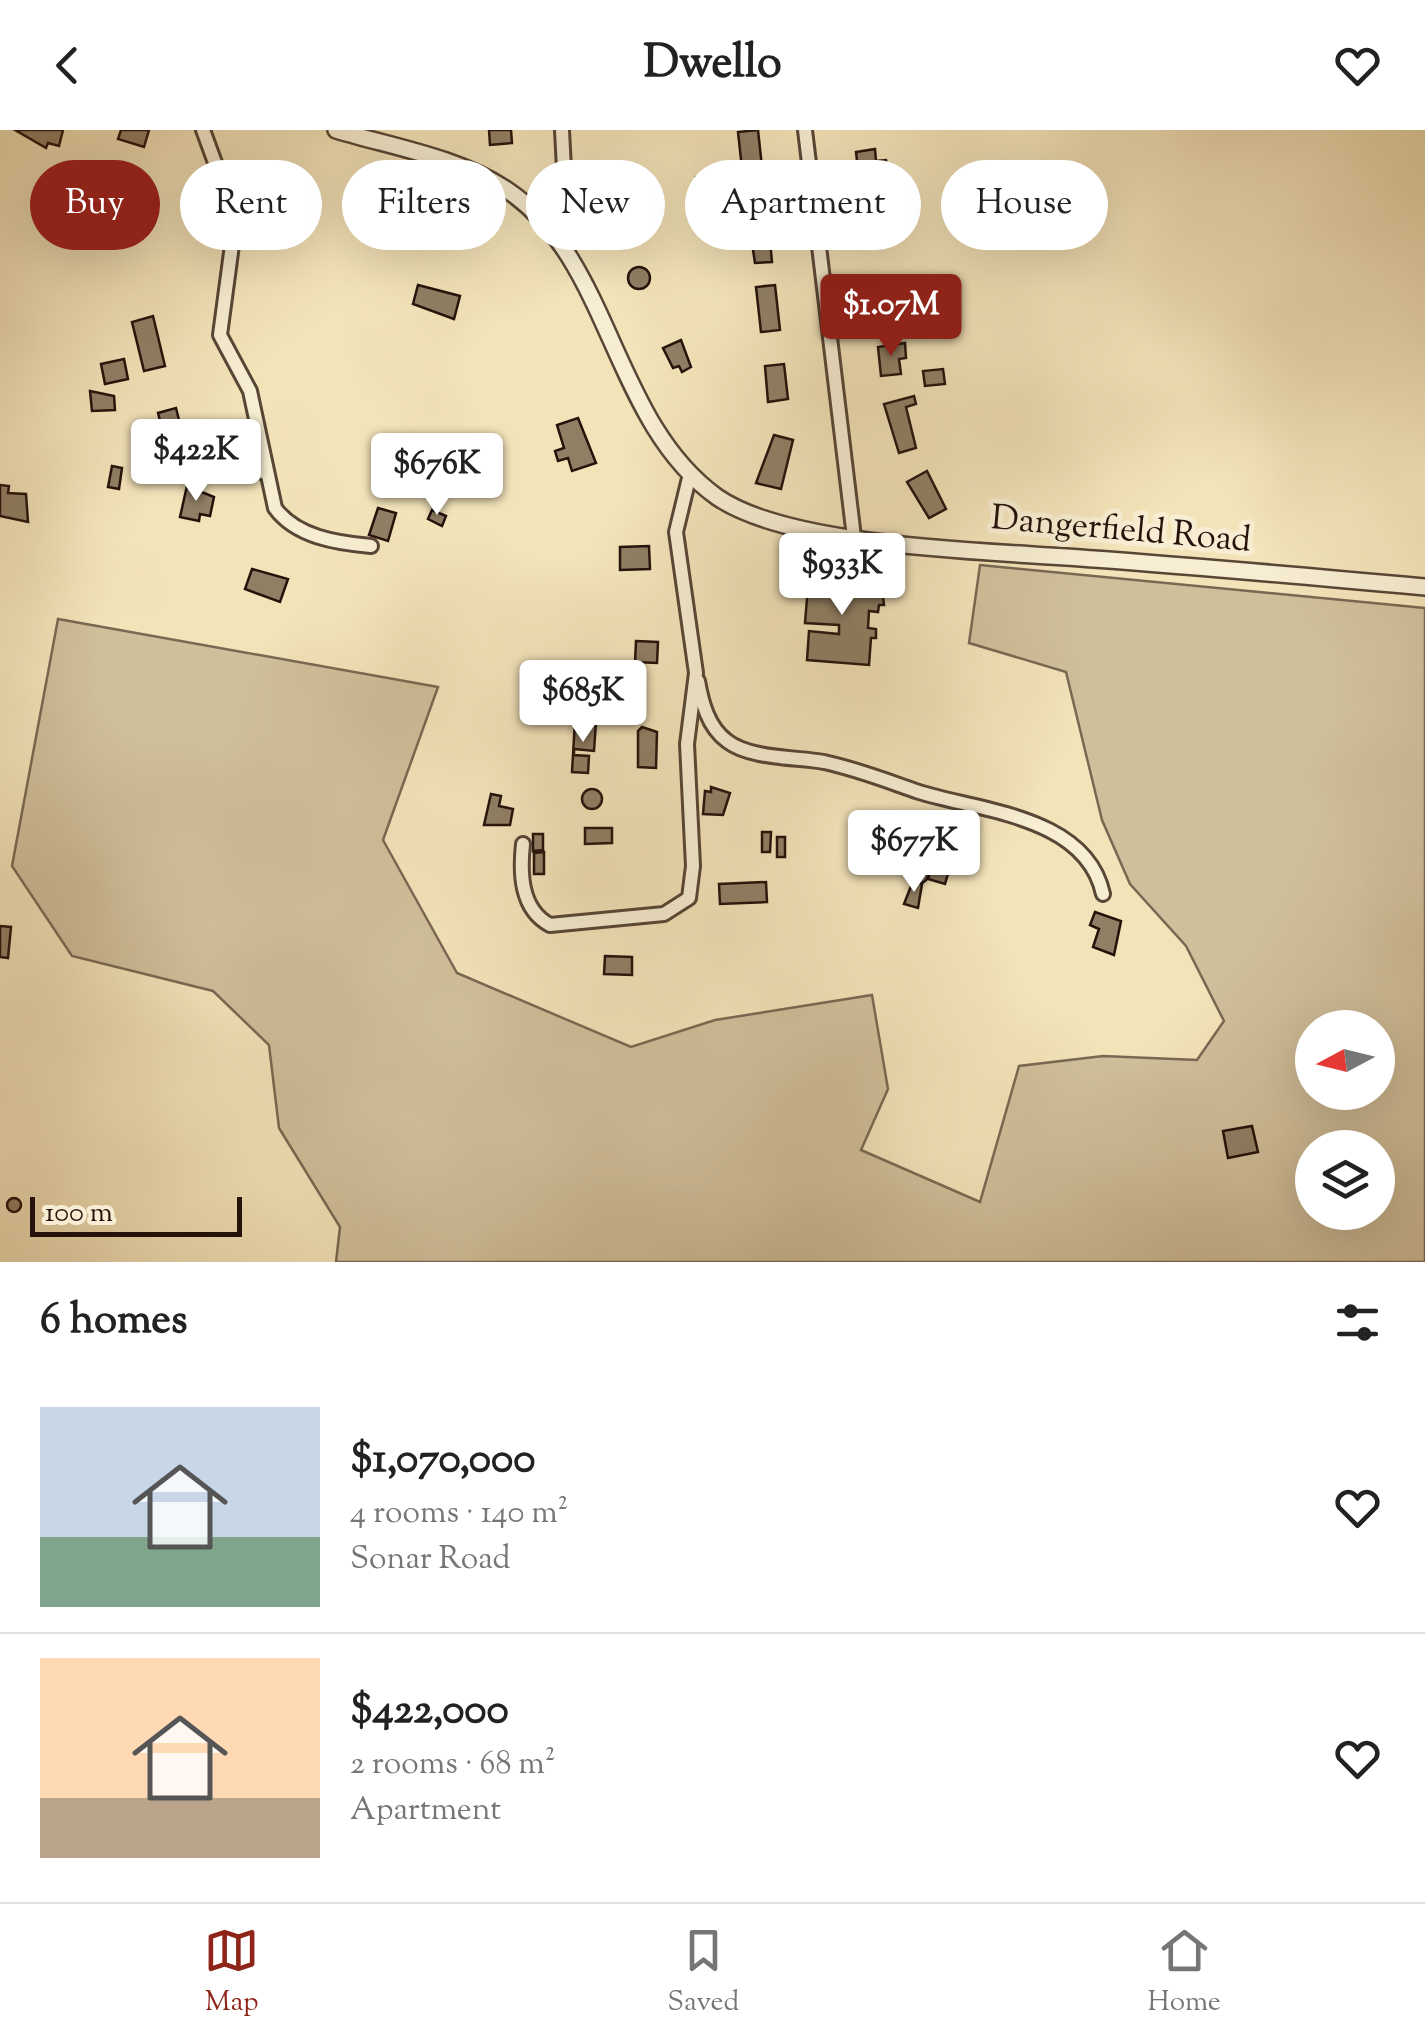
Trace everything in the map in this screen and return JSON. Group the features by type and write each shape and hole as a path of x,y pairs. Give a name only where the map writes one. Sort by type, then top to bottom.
{"street":[{"path":"203,130 232,209 220,335 250,391 274,508 286,521 316,536 372,546"},
{"name":"Dangerfield Road","path":"336,130 485,178 526,204"},
{"path":"562,130 564,160"},
{"path":"806,130 854,537"},
{"name":"Dangerfield Road","path":"565,250 642,408 690,474 721,499 759,518 854,537 1425,587"},
{"path":"144,464 265,472"},
{"path":"690,474 676,532 696,674 707,714 732,745 861,770 1021,819 1077,850 1096,872 1103,894"},
{"path":"523,844 524,888 534,912 550,925 654,916 684,904 694,884 688,744 696,674"}],"shaded area":[{"path":"980,565 1425,608 1425,1262 336,1262 340,1227 279,1128 269,1045 213,991 72,956 12,866 58,619 438,687 383,840 457,973 631,1047 715,1020 872,995 888,1089 861,1150 980,1202 1019,1066 1103,1056 1197,1060 1224,1021 1186,946 1130,884 1102,820 1066,672 969,643"}],"building":[{"path":"15,130 63,130 59,146 48,143 46,148"},
{"path":"121,130 149,130 144,147 118,139"},
{"path":"489,130 511,130 512,143 490,145"},
{"path":"758,130 761,160 741,160 738,132"},
{"path":"875,149 876,160 857,160 856,152"},
{"path":"753,250 771,250 772,262 755,263"},
{"path":"635,267 643,267 650,278 643,289 635,289 628,282 628,274"},
{"path":"890,280 894,310 874,313 870,283"},
{"path":"418,285 460,296 454,319 413,304"},
{"path":"775,285 780,330 761,332 756,287"},
{"path":"153,316 165,366 144,371 132,322"},
{"path":"681,340 691,367 682,372 679,366 673,368 663,348"},
{"path":"905,343 906,358 899,359 901,374 881,376 878,347"},
{"path":"124,359 128,379 105,384 101,364"},
{"path":"784,364 788,399 768,402 765,366"},
{"path":"943,369 945,384 925,386 923,371"},
{"path":"90,391 114,396 115,410 92,411"},
{"path":"914,396 916,404 906,407 916,448 899,453 884,404"},
{"path":"176,408 183,436 165,441 158,413"},
{"path":"578,418 596,463 572,471 568,458 558,461 555,451 564,448 557,425"},
{"path":"774,435 793,440 781,489 756,483"},
{"path":"112,466 122,468 119,489 108,487"},
{"path":"927,471 946,509 929,518 907,482"},
{"path":"0,485 9,486 8,493 26,494 28,522 0,516"},
{"path":"187,486 214,497 210,516 200,514 199,521 180,517"},
{"path":"378,508 396,513 388,541 369,535"},
{"path":"432,510 446,516 442,526 428,519"},
{"path":"649,546 650,569 620,570 620,547"},
{"path":"252,569 288,579 280,602 245,589"},
{"path":"809,574 881,580 884,605 879,605 878,612 869,611 868,628 876,629 876,638 871,638 869,665 807,660 809,631 839,634 839,625 805,623"},
{"path":"636,641 658,642 657,663 635,662"},
{"path":"575,721 596,722 594,751 574,749 574,755 589,756 588,773 572,772"},
{"path":"642,727 657,732 656,768 638,767 638,731"},
{"path":"711,787 730,793 723,815 703,814 705,791 711,792"},
{"path":"592,789 602,799 592,809 582,799"},
{"path":"491,794 501,796 499,806 513,809 510,825 484,825"},
{"path":"585,828 612,828 612,843 585,844"},
{"path":"942,831 959,836 945,884 928,879"},
{"path":"762,832 771,832 770,852 762,852"},
{"path":"533,834 543,834 543,850 533,851"},
{"path":"777,837 785,837 785,857 777,857"},
{"path":"544,852 544,874 534,874 534,853"},
{"path":"920,867 928,875 920,883 912,875"},
{"path":"913,881 922,884 918,908 904,904"},
{"path":"766,882 767,902 720,904 719,884"},
{"path":"1095,912 1121,921 1114,955 1093,947 1099,929 1090,925"},
{"path":"0,926 11,927 8,958 0,957"},
{"path":"605,956 632,957 632,975 604,974"},
{"path":"1252,1126 1258,1152 1228,1158 1223,1131"},
{"path":"14,1198 21,1205 14,1212 7,1205"}]}
